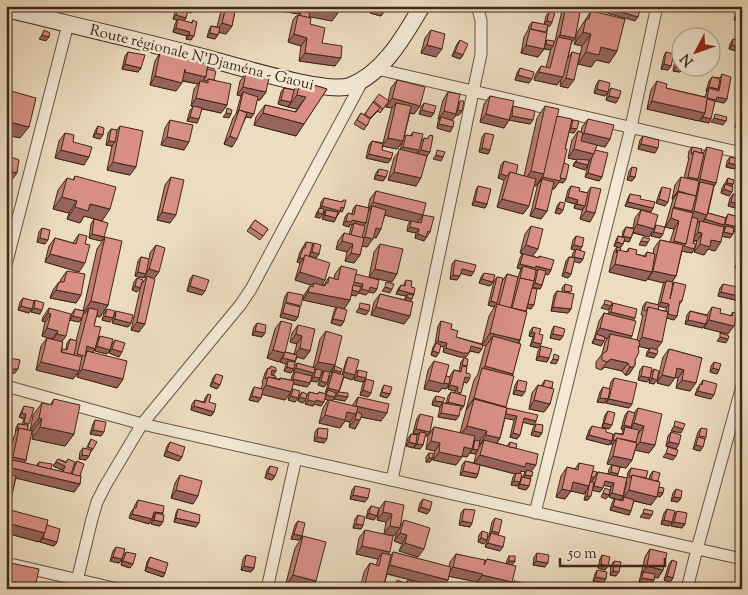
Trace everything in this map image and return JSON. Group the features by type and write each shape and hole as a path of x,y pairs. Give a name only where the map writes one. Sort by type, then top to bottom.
{"street":[{"name":"Route régionale N'Djaména - Gaoui","path":"6,9 314,86 347,87 363,80 377,69 401,40 422,6"},
{"path":"392,480 481,54 481,20 477,6"},
{"path":"535,513 631,127 658,6"},
{"path":"6,265 68,24"},
{"path":"377,69 742,153"},
{"path":"76,585 97,502 105,486 142,424 251,289 363,80"},
{"path":"6,386 142,424 742,559"},
{"path":"687,589 741,394"},
{"path":"267,589 296,458"},
{"path":"6,563 76,585 118,589"}],"building":[{"path":"226,6 236,6 232,26 222,23"},
{"path":"305,6 339,6 338,13"},
{"path":"566,6 581,8 575,38 560,35"},
{"path":"601,6 637,6 641,7 638,17"},
{"path":"740,6 742,6 742,17 737,15"},
{"path":"178,8 188,10 186,18 176,15"},
{"path":"301,11 310,13 309,18 300,16"},
{"path":"591,11 625,19 617,51 601,47 599,55 586,52 591,34 583,32 586,19 589,19"},
{"path":"549,12 555,13 552,22 547,21"},
{"path":"298,15 311,18 310,24 325,28 322,43 342,46 341,58 305,53 307,38 294,34"},
{"path":"178,19 192,23 193,20 197,22 194,36 189,35 190,32 176,28"},
{"path":"532,22 548,25 546,32 531,29"},
{"path":"211,26 220,28 218,35 210,33"},
{"path":"530,29 547,33 544,49 526,45"},
{"path":"44,30 50,33 49,37 42,35"},
{"path":"431,30 445,34 442,49 427,45"},
{"path":"558,37 572,40 563,77 539,72 541,66 550,68"},
{"path":"733,39 741,41 740,47 732,45"},
{"path":"460,40 468,44 463,55 455,52"},
{"path":"547,40 554,41 553,46 546,44"},
{"path":"128,52 145,55 141,68 125,64"},
{"path":"572,52 580,54 574,80 566,78"},
{"path":"666,52 670,53 670,66 664,64"},
{"path":"160,53 208,64 206,77 185,72 185,69 182,83 155,76"},
{"path":"520,68 534,72 532,79 518,75"},
{"path":"207,69 216,71 214,80 204,80"},
{"path":"246,73 269,78 266,92 243,87"},
{"path":"722,74 731,77 727,99 717,97 716,100 707,98 709,88 719,91"},
{"path":"712,78 720,79 718,89 709,87"},
{"path":"208,79 231,84 227,105 196,98 200,81 208,83"},
{"path":"397,80 425,87 420,106 392,98"},
{"path":"599,80 610,83 608,92 597,89"},
{"path":"300,81 327,89 304,124 263,113 265,105 296,112 306,97 297,95"},
{"path":"657,81 667,84 666,88 708,98 705,113 652,101"},
{"path":"284,88 294,90 291,102 281,100"},
{"path":"611,88 621,91 619,98 609,96"},
{"path":"7,90 36,98 29,127 6,121"},
{"path":"243,92 258,97 254,114 239,110"},
{"path":"448,92 460,94 456,114 444,111"},
{"path":"379,94 389,101 383,109 374,101"},
{"path":"490,96 514,101 509,120 486,114"},
{"path":"707,99 715,101 711,119 703,117"},
{"path":"460,101 464,101 462,111 458,110"},
{"path":"373,102 380,108 370,118 365,114"},
{"path":"396,103 411,106 403,141 388,138"},
{"path":"424,103 436,106 434,113 422,110"},
{"path":"193,106 202,108 199,119 190,117"},
{"path":"513,106 535,111 533,120 512,116"},
{"path":"545,106 559,109 544,174 531,171"},
{"path":"227,108 232,110 231,114 226,113"},
{"path":"239,110 247,113 237,139 230,136"},
{"path":"361,113 370,119 367,126 357,120"},
{"path":"715,114 727,117 726,121 714,118"},
{"path":"557,116 572,119 560,181 543,177"},
{"path":"441,117 454,121 453,127 439,124"},
{"path":"588,119 614,125 610,139 584,133"},
{"path":"170,120 193,125 189,142 167,137"},
{"path":"573,120 579,121 577,129 571,128"},
{"path":"98,126 104,128 103,135 96,133"},
{"path":"120,126 143,131 136,167 113,162"},
{"path":"111,129 117,130 115,142 109,141"},
{"path":"578,131 583,133 581,141 597,145 594,154 574,149"},
{"path":"413,132 423,134 419,150 403,147 406,135 412,136"},
{"path":"65,133 74,135 73,142 92,147 89,157 61,150"},
{"path":"485,133 494,135 490,150 482,148"},
{"path":"430,135 433,136 430,152 421,150 424,138 427,139"},
{"path":"643,136 659,140 658,148 641,144"},
{"path":"372,141 383,144 382,150 393,153 391,159 369,154"},
{"path":"692,147 702,149 701,153 694,151 691,154"},
{"path":"707,147 723,151 716,183 700,179"},
{"path":"399,149 427,156 421,178 394,172"},
{"path":"437,150 445,152 443,157 436,155"},
{"path":"595,150 608,153 602,177 588,173"},
{"path":"694,151 704,154 698,179 688,177"},
{"path":"6,155 19,160 17,173 8,171 6,179"},
{"path":"730,157 739,159 737,165 729,163"},
{"path":"577,159 589,160 588,165 576,162"},
{"path":"504,161 518,165 516,174 510,172 507,176 501,174"},
{"path":"564,163 569,165 566,179 560,178"},
{"path":"632,167 637,168 635,177 630,176"},
{"path":"379,169 388,171 386,177 377,175"},
{"path":"510,172 536,179 529,206 502,199"},
{"path":"75,176 116,187 110,209 90,204 88,211 75,207 77,201 62,197 67,178 74,180"},
{"path":"171,177 184,180 176,215 162,212"},
{"path":"681,177 699,181 696,196 678,191"},
{"path":"728,178 734,180 733,184 727,183"},
{"path":"542,179 554,182 547,211 535,208"},
{"path":"700,182 714,185 707,215 694,211"},
{"path":"725,184 733,187 732,192 724,189"},
{"path":"478,186 491,189 487,204 475,201"},
{"path":"571,186 580,188 579,191 588,193 585,206 577,204 578,200 568,197"},
{"path":"591,187 601,189 595,213 586,211"},
{"path":"662,187 671,189 668,202 659,199"},
{"path":"376,191 426,203 423,215 373,202"},
{"path":"678,192 696,196 692,211 674,207"},
{"path":"630,194 641,196 640,199 655,202 653,208 628,202"},
{"path":"733,194 741,195 739,204 731,202"},
{"path":"324,198 342,202 346,200 344,208 341,207 340,211 322,206"},
{"path":"560,202 565,203 563,210 558,208"},
{"path":"356,205 369,208 366,223 352,220 351,222 346,221 348,213 354,215"},
{"path":"372,206 386,210 381,229 376,228 373,239 365,237"},
{"path":"319,208 324,209 323,214 318,213"},
{"path":"673,208 693,213 686,244 674,241 679,221 671,218"},
{"path":"326,210 338,212 336,218 325,215"},
{"path":"641,210 658,215 654,229 637,224"},
{"path":"708,213 726,218 724,225 705,219"},
{"path":"728,214 742,218 742,228 725,224"},
{"path":"423,215 434,217 430,232 428,231 426,237 418,234 419,229 410,227 411,221 421,223"},
{"path":"692,217 698,219 693,243 696,244 694,249 684,246"},
{"path":"94,219 108,223 104,237 92,234"},
{"path":"255,220 268,229 263,236 250,227"},
{"path":"700,221 724,227 721,242 711,240 710,247 700,244 702,233 698,232"},
{"path":"354,223 365,226 362,238 351,235"},
{"path":"656,225 665,227 663,234 654,232"},
{"path":"531,226 543,229 538,249 526,245"},
{"path":"726,226 734,228 733,234 724,232"},
{"path":"626,227 634,229 631,238 623,236"},
{"path":"42,228 50,230 48,240 40,238"},
{"path":"344,233 364,238 360,255 351,253 353,244 342,241"},
{"path":"79,234 87,236 85,244 90,245 85,263 50,254 55,238 76,244"},
{"path":"576,236 584,238 582,247 574,245"},
{"path":"618,236 625,238 623,244 617,242"},
{"path":"105,237 122,241 108,305 91,301"},
{"path":"643,237 650,239 648,242 641,241"},
{"path":"660,240 683,245 676,276 653,271"},
{"path":"306,242 313,243 309,257 305,255 303,259 300,258"},
{"path":"314,243 321,245 319,254 312,252"},
{"path":"742,243 742,256 739,256"},
{"path":"380,244 403,249 397,274 375,269"},
{"path":"156,245 165,248 159,272 149,269"},
{"path":"629,248 637,250 636,254 646,257 647,252 655,254 652,272 615,264 618,250 628,252"},
{"path":"576,249 585,252 583,259 574,257"},
{"path":"523,254 554,260 551,270 520,264"},
{"path":"305,255 330,263 325,280 300,272"},
{"path":"141,257 149,259 146,274 138,272"},
{"path":"569,257 575,258 571,274 565,272"},
{"path":"455,260 476,265 474,272 462,269 460,276 453,275"},
{"path":"739,260 742,260 742,265 738,264"},
{"path":"341,266 357,270 350,300 308,292 310,286 313,287 314,283 325,286 328,283 329,277 338,280"},
{"path":"523,266 536,270 534,281 520,278"},
{"path":"538,269 546,271 542,285 535,283"},
{"path":"67,271 85,274 81,295 56,290 59,282 64,282"},
{"path":"484,273 495,275 493,282 482,279"},
{"path":"356,274 379,280 377,289 370,287 369,291 362,289 363,284 354,282"},
{"path":"507,274 518,277 511,308 499,305"},
{"path":"193,275 209,280 205,291 190,286"},
{"path":"147,276 155,279 145,324 137,322"},
{"path":"497,277 503,278 497,303 491,301"},
{"path":"137,278 143,280 140,288 135,286"},
{"path":"520,278 534,281 526,311 512,308"},
{"path":"406,280 412,281 411,287 415,288 414,294 399,290 401,285 405,286"},
{"path":"666,281 673,282 670,299 674,282 686,285 677,316 668,314 669,304 661,302"},
{"path":"386,282 394,284 392,289 385,287"},
{"path":"565,284 572,286 571,292 564,291"},
{"path":"723,284 742,288 742,297 721,292"},
{"path":"353,285 361,287 359,292 352,290"},
{"path":"532,288 537,289 534,305 528,304"},
{"path":"557,291 574,294 571,309 553,307"},
{"path":"288,292 303,295 301,306 286,302"},
{"path":"380,294 413,302 410,316 376,307"},
{"path":"407,294 413,295 412,299 407,297"},
{"path":"23,298 34,301 32,309 21,306"},
{"path":"35,300 44,303 42,310 34,308"},
{"path":"605,300 612,302 611,306 604,304"},
{"path":"646,302 659,305 658,310 648,307 646,311 644,310"},
{"path":"285,303 300,307 298,317 283,313"},
{"path":"360,303 370,305 369,311 359,308"},
{"path":"613,303 637,309 635,318 611,312"},
{"path":"497,304 527,312 520,340 490,333"},
{"path":"337,307 347,310 344,321 333,319"},
{"path":"648,307 668,312 662,342 642,337"},
{"path":"712,307 721,309 720,313 732,316 733,312 737,314 734,326 709,320"},
{"path":"49,308 71,314 66,336 57,334 58,331 47,328 51,314 48,313"},
{"path":"89,308 98,310 94,326 101,327 95,349 87,346 85,356 77,354"},
{"path":"75,309 84,311 82,318 73,316"},
{"path":"107,309 115,311 113,318 105,316"},
{"path":"116,311 133,315 131,323 115,319"},
{"path":"690,311 708,316 706,324 688,320"},
{"path":"604,313 636,321 632,336 600,328"},
{"path":"281,321 292,324 285,353 273,350"},
{"path":"441,321 452,324 451,329 458,331 456,337 483,345 482,349 471,346 469,353 463,353 446,348 447,343 438,341"},
{"path":"257,323 266,325 265,333 255,331"},
{"path":"298,325 315,329 310,351 300,348 302,336 296,334"},
{"path":"554,326 565,329 563,336 553,334"},
{"path":"533,327 541,329 539,334 543,335 541,344 533,342 535,333 532,332"},
{"path":"326,331 342,336 335,365 318,362"},
{"path":"720,333 729,336 728,339 720,337"},
{"path":"596,334 605,337 604,341 595,339"},
{"path":"610,334 638,340 640,345 638,347 639,352 633,367 630,367 628,363 611,359 607,362 602,360 602,354 607,351"},
{"path":"100,336 113,339 110,350 97,346"},
{"path":"493,336 521,344 513,374 485,366"},
{"path":"47,338 63,342 61,352 82,357 79,371 41,362"},
{"path":"70,339 77,341 74,355 62,352 62,349 67,350"},
{"path":"115,340 125,343 122,352 112,349"},
{"path":"436,343 441,345 439,353 433,351"},
{"path":"541,346 552,349 549,358 539,356"},
{"path":"650,348 658,350 657,354 649,352"},
{"path":"669,349 702,358 696,383 682,380 684,370 677,368 675,378 662,375"},
{"path":"87,351 127,361 123,379 82,369"},
{"path":"285,352 297,355 295,361 283,358"},
{"path":"554,354 559,356 558,360 553,359"},
{"path":"348,357 359,360 355,375 344,372"},
{"path":"10,358 20,360 18,369 7,369"},
{"path":"464,358 468,359 467,366 462,365"},
{"path":"288,361 295,362 294,369 287,367"},
{"path":"434,361 449,365 444,384 429,380"},
{"path":"714,362 721,364 719,370 713,368"},
{"path":"297,363 315,368 314,373 296,368"},
{"path":"271,366 276,368 276,371 272,370 271,375 276,376 275,378 268,377 265,379 268,368 270,369"},
{"path":"335,366 342,369 341,372 334,370"},
{"path":"462,366 467,367 466,373 470,374 470,378 465,377 461,393 457,392 458,387 450,385 454,370 461,372"},
{"path":"643,366 652,368 650,378 641,376"},
{"path":"482,368 514,376 506,407 474,398"},
{"path":"316,369 322,370 320,378 314,377"},
{"path":"654,369 659,371 657,380 652,378"},
{"path":"358,370 367,372 366,378 357,376"},
{"path":"324,371 330,372 327,383 321,381"},
{"path":"295,372 312,376 310,383 293,379"},
{"path":"333,372 344,375 339,391 328,388"},
{"path":"216,374 223,376 220,385 213,382"},
{"path":"446,376 450,377 449,384 444,383"},
{"path":"268,377 294,381 291,392 266,385"},
{"path":"614,378 637,383 632,404 609,399"},
{"path":"366,379 374,381 371,393 363,390"},
{"path":"518,380 527,382 525,392 516,390"},
{"path":"545,380 553,382 552,388 543,387"},
{"path":"703,380 717,384 714,395 698,391"},
{"path":"384,385 392,387 390,394 382,392"},
{"path":"538,385 554,389 550,404 534,400"},
{"path":"254,387 263,389 261,398 252,396"},
{"path":"603,387 610,389 608,399 600,398"},
{"path":"293,389 300,391 298,398 291,396"},
{"path":"328,390 336,393 335,397 326,395"},
{"path":"302,392 307,394 306,399 300,397"},
{"path":"309,392 326,394 324,402 308,400"},
{"path":"338,392 348,393 348,397 337,395"},
{"path":"451,392 466,396 464,406 448,402"},
{"path":"208,394 211,395 209,402 216,404 214,412 194,406 195,400 205,403"},
{"path":"436,396 445,398 443,402 435,401"},
{"path":"358,397 389,404 387,413 356,406"},
{"path":"54,399 80,405 74,434 40,427 42,419 39,418 42,403 52,405"},
{"path":"474,399 507,408 500,438 486,435 487,431 467,426"},
{"path":"329,400 358,407 356,414 347,412 345,420 325,415"},
{"path":"443,403 461,406 459,416 441,413"},
{"path":"24,406 34,408 29,424 24,423 26,414 22,413"},
{"path":"507,408 538,415 536,421 524,418 520,435 513,433 517,416 506,414"},
{"path":"638,408 662,414 655,445 640,442 644,426 634,423"},
{"path":"608,411 615,413 612,425 604,423"},
{"path":"628,411 635,413 631,427 624,425"},
{"path":"357,412 362,414 360,420 355,419"},
{"path":"420,414 433,417 430,432 416,429"},
{"path":"95,420 106,422 104,432 93,430"},
{"path":"675,421 685,424 683,429 674,426"},
{"path":"18,424 28,425 27,430 19,428 17,431"},
{"path":"536,424 543,425 542,433 534,431"},
{"path":"592,426 606,429 606,432 613,434 612,441 589,435"},
{"path":"434,427 475,436 472,449 464,447 462,457 439,452 440,443 431,441"},
{"path":"625,427 639,430 636,442 617,438 613,440 615,433 623,435"},
{"path":"19,428 32,431 26,460 13,457"},
{"path":"318,428 328,429 327,439 317,437"},
{"path":"701,428 707,429 706,437 699,436"},
{"path":"420,432 426,433 423,445 417,444"},
{"path":"671,432 681,435 679,444 669,442"},
{"path":"411,434 417,435 416,444 409,442"},
{"path":"698,437 705,439 703,447 696,445"},
{"path":"617,438 637,443 632,460 613,456"},
{"path":"91,439 97,442 93,449 88,447"},
{"path":"475,440 480,441 478,450 473,449"},
{"path":"484,440 538,454 536,465 526,463 525,467 480,455"},
{"path":"170,442 185,447 182,457 167,451"},
{"path":"510,442 517,444 516,448 509,447"},
{"path":"668,447 678,450 676,456 666,453"},
{"path":"83,448 91,450 89,456 82,455"},
{"path":"429,453 433,453 433,458 429,458"},
{"path":"6,458 10,459 9,465 6,465"},
{"path":"58,459 66,463 68,459 75,462 71,474 63,472 65,466 56,462"},
{"path":"13,460 81,476 80,484 12,468"},
{"path":"77,461 84,464 80,476 72,474"},
{"path":"465,461 480,465 478,474 463,471"},
{"path":"39,462 52,464 51,469 38,466"},
{"path":"579,463 594,466 589,486 573,482 571,491 562,489 567,467 578,470"},
{"path":"612,465 620,467 618,474 611,472"},
{"path":"270,466 278,468 275,476 268,473"},
{"path":"631,468 648,471 646,478 632,475 630,478"},
{"path":"527,470 533,472 532,476 525,475"},
{"path":"593,471 597,472 595,477 591,477"},
{"path":"653,471 660,473 658,481 651,480"},
{"path":"598,472 627,478 623,496 612,493 614,483 605,481 603,488 594,486"},
{"path":"516,473 522,474 520,482 514,481"},
{"path":"8,474 16,476 9,510 6,509 6,481"},
{"path":"180,475 202,481 198,496 176,490"},
{"path":"632,475 660,482 657,497 629,490"},
{"path":"522,477 531,479 529,486 520,484"},
{"path":"590,482 594,482 591,496 587,496"},
{"path":"355,486 370,489 368,498 353,495"},
{"path":"659,487 664,488 663,493 658,492"},
{"path":"605,488 610,490 609,495 603,493"},
{"path":"676,489 682,491 681,498 674,497"},
{"path":"624,497 634,500 631,511 613,506 615,499 623,501"},
{"path":"423,499 432,502 430,510 421,507"},
{"path":"138,500 164,506 163,513 154,512 152,519 132,514"},
{"path":"385,501 404,505 400,528 390,526 392,514 383,512"},
{"path":"371,506 379,508 377,516 369,513"},
{"path":"178,509 200,515 199,523 176,518"},
{"path":"464,509 475,510 472,523 462,521"},
{"path":"644,509 653,511 652,515 643,513"},
{"path":"667,509 675,511 672,522 664,520"},
{"path":"10,510 48,520 45,533 7,523"},
{"path":"677,511 687,513 685,524 674,522"},
{"path":"156,513 164,515 163,522 154,520"},
{"path":"358,515 365,517 363,525 356,524"},
{"path":"495,518 502,520 499,533 492,531"},
{"path":"404,520 430,528 424,549 405,543 407,535 400,533"},
{"path":"298,521 305,523 302,536 294,534"},
{"path":"47,525 60,529 57,542 43,538"},
{"path":"365,530 393,536 390,552 362,546"},
{"path":"482,531 488,533 487,540 481,538"},
{"path":"491,533 505,537 503,547 488,543"},
{"path":"303,536 326,542 316,581 293,575"},
{"path":"116,547 125,549 122,559 113,557"},
{"path":"650,549 667,553 663,570 647,566"},
{"path":"126,552 136,554 133,564 123,561"},
{"path":"393,552 451,567 448,580 390,565"},
{"path":"382,553 391,555 383,589 364,588 370,563 379,566"},
{"path":"537,553 549,555 548,563 536,561"},
{"path":"456,554 485,560 484,565 487,559 516,566 512,582 453,567"},
{"path":"246,555 256,557 254,568 244,566"},
{"path":"602,555 610,557 608,566 601,564"},
{"path":"509,556 515,556 515,561 509,561"},
{"path":"150,557 168,563 165,573 147,567"},
{"path":"672,560 677,562 673,578 667,576"},
{"path":"614,561 621,562 619,572 613,571"},
{"path":"6,562 39,569 35,587 6,581"},
{"path":"597,570 607,572 606,579 596,577"},
{"path":"643,572 655,574 654,580 642,578"},
{"path":"397,580 405,583 403,589 394,589"},
{"path":"408,580 413,581 411,589 405,589"},
{"path":"514,581 543,588 543,589 513,589"},
{"path":"638,584 645,585 644,589 637,589"},
{"path":"415,585 428,589 414,589"},
{"path":"597,586 611,589 597,589"}]}
